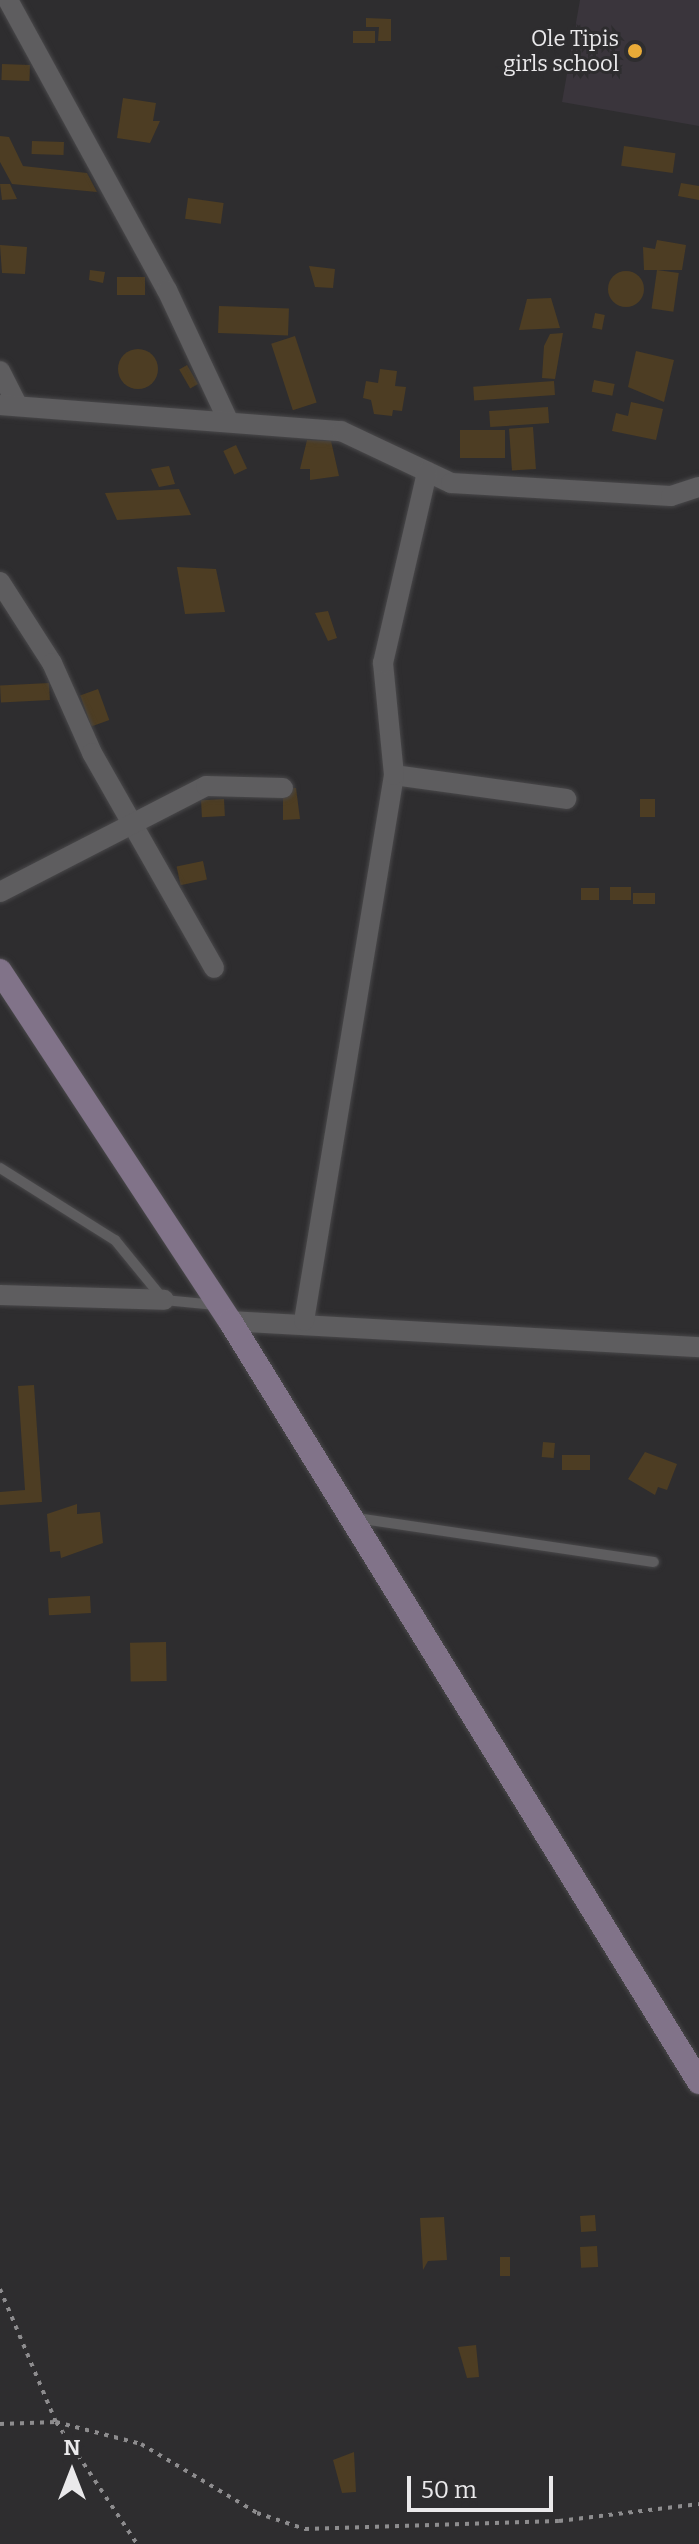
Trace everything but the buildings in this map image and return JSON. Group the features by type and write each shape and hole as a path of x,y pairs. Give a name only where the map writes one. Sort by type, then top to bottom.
{"main road":[{"path":"0,971 223,1313 699,2082"}],"street":[{"path":"8,0 167,290 228,420"},
{"path":"0,371 8,403 36,410 228,420 341,431 451,483 551,493 671,496 699,487"},
{"path":"304,1321 394,775 383,663 427,472"},
{"path":"0,582 52,663 130,824 214,968"},
{"path":"394,775 566,799"},
{"path":"0,892 206,786 283,788"},
{"path":"0,1295 164,1300"},
{"path":"223,1313 368,1331 699,1347"}],"lane":[{"path":"0,1168 115,1240 164,1300 223,1313"},
{"path":"348,1517 654,1562"}],"path":[{"path":"0,2289 56,2422 137,2544"},
{"path":"0,2424 56,2422 141,2444 257,2513 305,2529 559,2521 699,2504"}],"shaded area":[{"name":"Ole Tipis girls school","path":"580,0 699,0 699,126 562,102"}],"place":[{"name":"Ole Tipis girls school","path":"635,51"}]}
